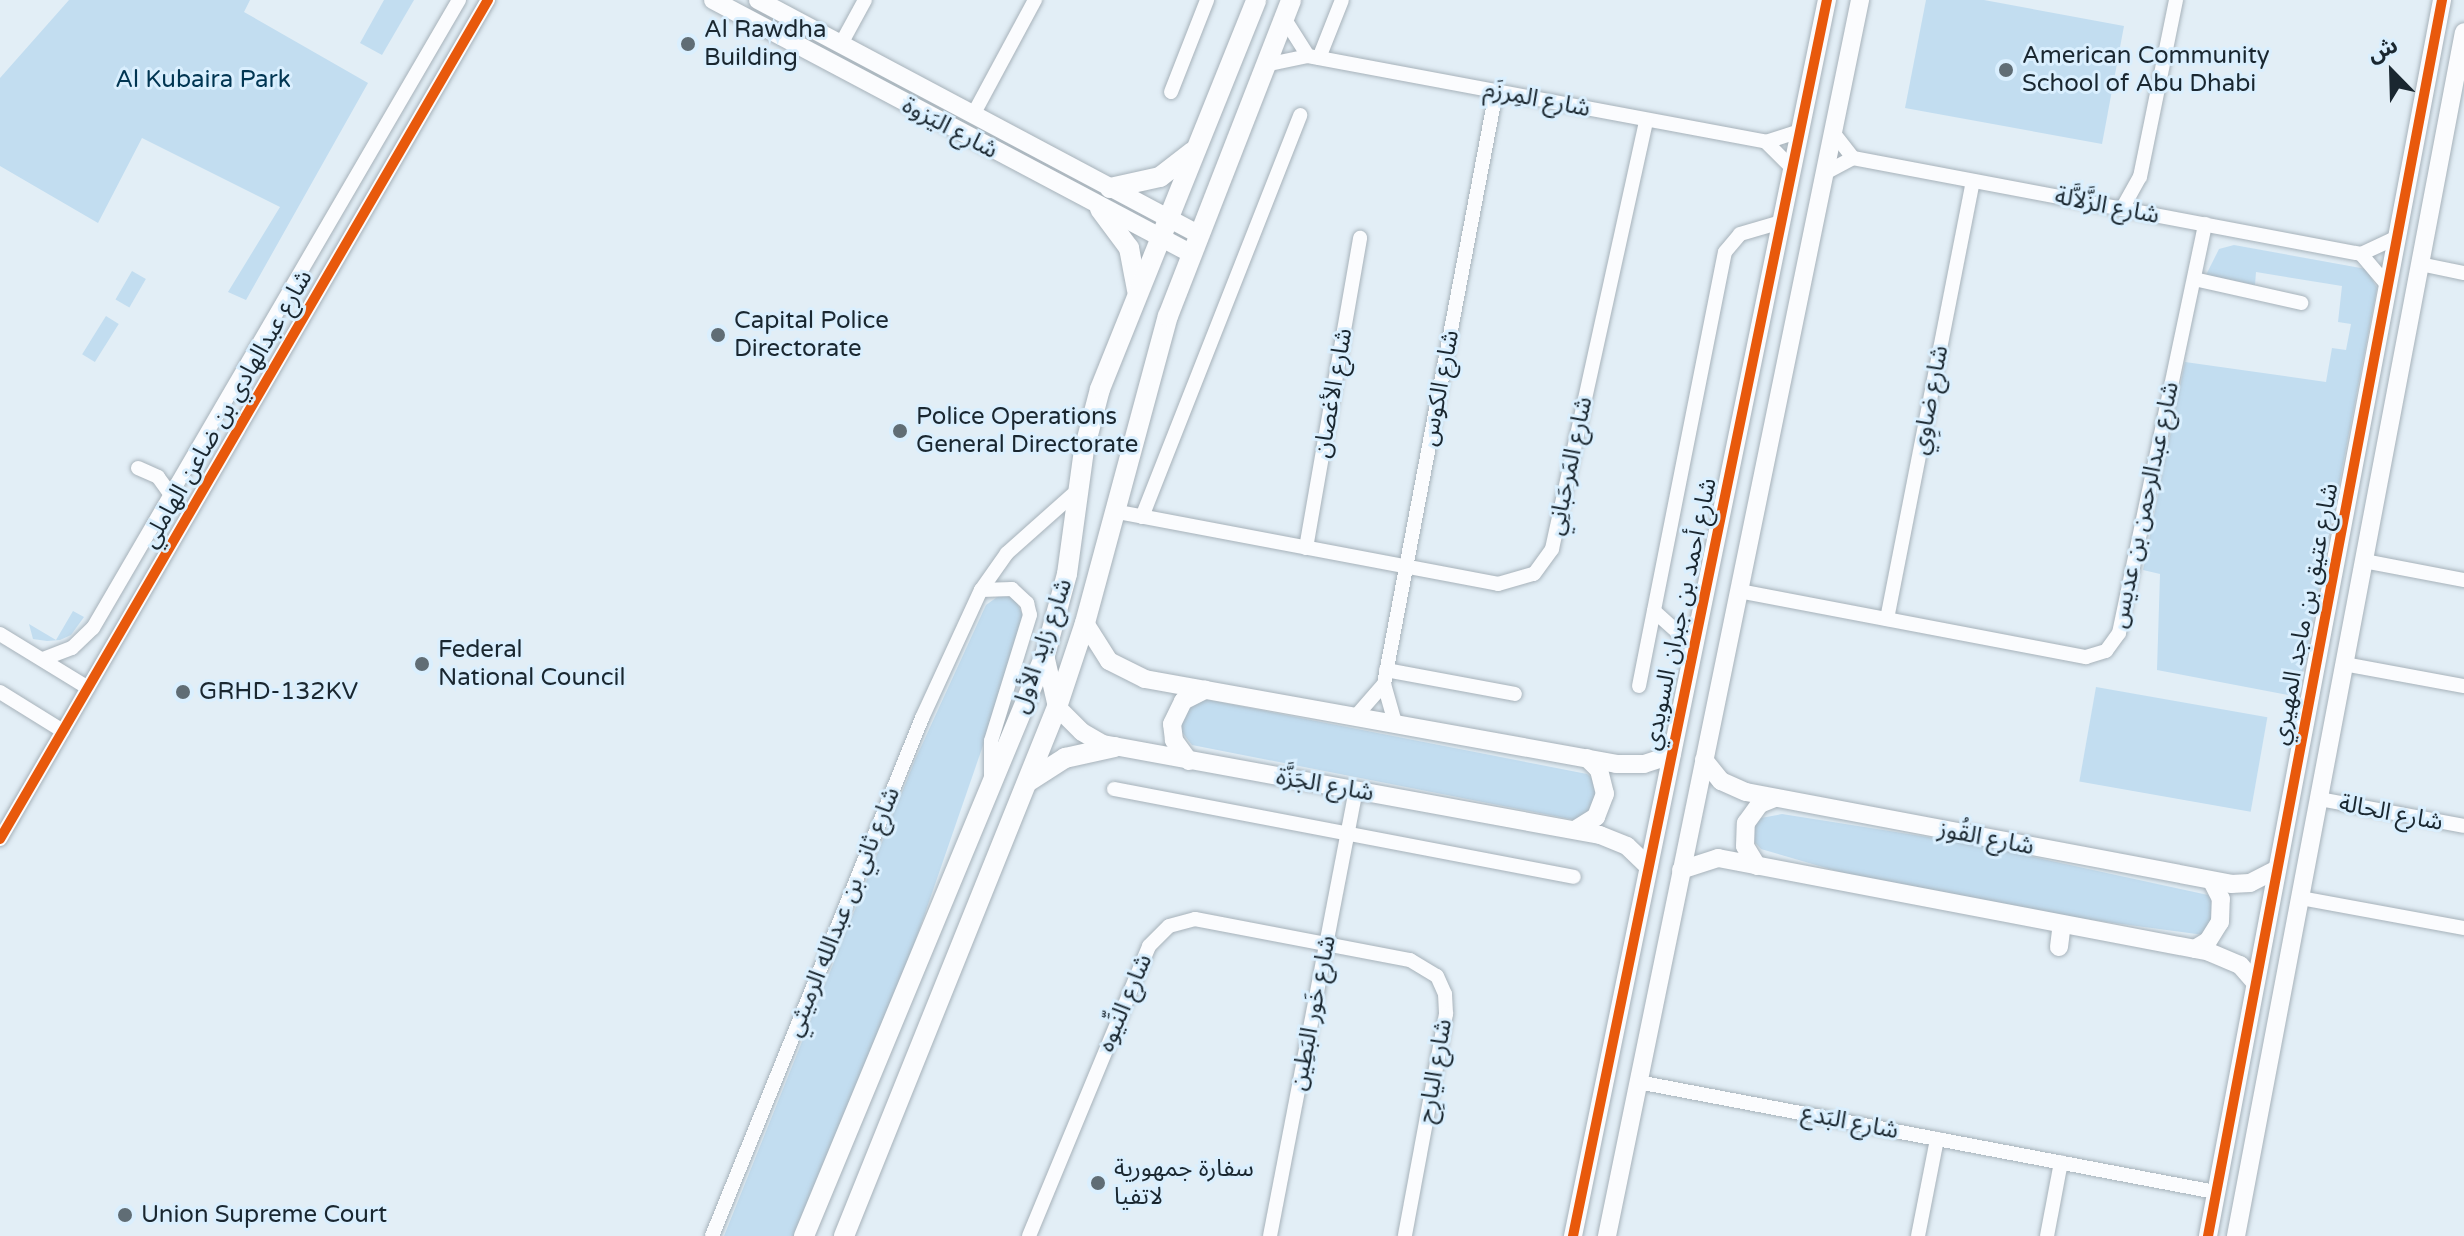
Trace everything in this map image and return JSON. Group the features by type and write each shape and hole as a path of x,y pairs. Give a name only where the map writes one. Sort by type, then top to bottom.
{"main road":[{"name":"شارع زايد الأول","path":"804,1236 1045,655 1067,574 1078,490 1100,389 1256,0"},
{"name":"شارع زايد الأول","path":"844,1236 1057,707 1085,623 1113,511 1193,243 1288,9"},
{"path":"1110,188 1160,177 1197,145"},
{"path":"1100,209 1129,248 1136,300"},
{"path":"1029,781 1065,758 1115,747"}],"street":[{"name":"شارع عبدالهادي بن ضاعن الهاملي","path":"0,839 488,0"},
{"name":"شارع اليَزوة","path":"713,0 1100,209 1164,228"},
{"name":"شارع اليَزوة","path":"758,0 1110,188 1164,228 1193,243"},
{"path":"841,44 865,0"},
{"path":"973,115 1035,0"},
{"path":"1171,92 1207,0"},
{"path":"1313,57 1342,0"},
{"name":"شارع أحمد بن جبران السويدي","path":"1573,1236 1827,0"},
{"path":"1607,1236 1860,0"},
{"path":"2122,209 2140,177 2176,0"},
{"name":"شارع عتيق بن ماجد المهيري","path":"2208,1236 2442,0"},
{"name":"شارع عبدالهادي بن ضاعن الهاملي","path":"43,659 72,648 93,628 458,3"},
{"path":"458,3 478,17"},
{"path":"1288,9 1313,57"},
{"name":"شارع عتيق بن ماجد المهيري","path":"2236,1236 2464,32"},
{"name":"شارع المِرزَم","path":"1265,65 1313,57 1766,142 1800,131"},
{"name":"شارع الكوس","path":"1395,723 1385,677 1496,92"},
{"path":"1805,107 1822,103 1853,158 1823,174"},
{"path":"1142,517 1300,115"},
{"name":"شارع المَرحَبانِي","path":"1113,511 1507,584 1534,574 1548,558 1646,120"},
{"path":"1766,142 1792,168"},
{"name":"شارع الزَّلاَّلة","path":"1853,158 2361,254"},
{"path":"2140,177 2147,214"},
{"name":"شارع ضاوِي","path":"1887,619 1973,181"},
{"path":"1639,686 1725,252 1740,234 1781,222"},
{"name":"شارع عبدالرحمن بن عديس","path":"1739,591 2086,657 2111,646 2119,633 2205,224"},
{"path":"2388,286 2361,254 2397,237"},
{"name":"شارع الأغصان","path":"1306,548 1360,238"},
{"path":"2420,264 2464,273"},
{"path":"2194,279 2301,303"},
{"path":"1733,456 1747,466 1764,464"},
{"path":"138,468 158,477 171,495"},
{"name":"شارع ثاني بن عبدالله الرميثي","path":"712,1236 922,718 981,590 1007,553 1078,490"},
{"path":"1717,534 1735,532 1748,543"},
{"path":"2364,561 2464,580"},
{"path":"981,590 1012,589 1027,603 1030,615 991,741 991,784"},
{"path":"1654,611 1694,647"},
{"path":"1085,623 1101,653 1120,669 1205,690 1635,765 1672,755"},
{"path":"2323,626 2350,633"},
{"path":"0,634 88,688"},
{"path":"1045,655 1057,707"},
{"path":"2344,664 2464,686"},
{"path":"1356,716 1385,677 1515,694"},
{"path":"1189,761 1174,740 1174,716 1183,701 1205,690"},
{"path":"0,692 63,731"},
{"name":"شارع الجَزَّة","path":"1057,707 1082,732 1115,747 1575,830 1619,841 1649,867"},
{"path":"2307,709 2322,707 2335,716"},
{"path":"1575,830 1596,817 1605,794 1599,770 1587,758"},
{"name":"شارع القُوز","path":"1704,760 1729,786 1775,798 2212,881 2250,883 2276,870"},
{"path":"1114,789 1574,877"},
{"name":"شارع خَور البَطِين","path":"1270,1236 1356,791"},
{"path":"1757,866 1745,846 1746,823 1754,809 1775,798"},
{"name":"شارع الحالة","path":"2319,799 2464,826"},
{"path":"1681,870 1708,859 1757,866 2195,949 2230,959 2255,982"},
{"path":"2195,949 2208,941 2220,922 2221,899 2212,881"},
{"path":"2300,898 2464,928"},
{"name":"شارع النِّيوه","path":"1029,1236 1154,938 1169,926 1195,919 1326,947"},
{"path":"2059,947 2062,924"},
{"name":"شارع اليارِح","path":"1326,947 1420,963 1437,976 1445,994 1405,1236"},
{"name":"شارع البَدع","path":"1638,1082 2215,1192"},
{"path":"1918,1236 1937,1139"},
{"path":"2047,1236 2061,1162"}],"green space":[{"name":"Al Kubaira Park","path":"69,0 250,0 244,12 368,83 246,300 228,292 280,207 142,138 98,223 0,166 0,78"},
{"path":"384,0 414,0 382,55 360,43"},
{"path":"1926,0 1984,0 2124,26 2102,144 1905,108"},
{"path":"2234,245 2366,269 2377,288 2298,697 2157,670 2160,574 2143,570 2185,362 2326,382 2332,348 2346,350 2351,324 2338,322 2342,286 2256,272 2255,285 2206,275 2219,249"},
{"path":"132,271 146,279 129,308 116,300"},
{"path":"106,316 119,324 95,362 82,354"},
{"path":"1000,595 1014,598 1026,621 903,977 794,1236 724,1236 915,760 986,605"},
{"path":"73,611 84,617 71,635 60,640 47,641 33,639 29,624 56,640"},
{"path":"2096,687 2267,717 2251,812 2079,782"},
{"path":"1204,699 1587,774 1597,782 1603,803 1580,821 1192,745 1178,727 1181,711"},
{"path":"1782,814 1978,845 2208,895 2219,907 2204,935 2024,911 1864,879 1761,849 1753,840 1753,828 1761,818"}],"cycle path":[{"path":"0,839 488,0"},
{"path":"1573,1236 1827,0"},
{"path":"2208,1236 2442,0"}],"place":[{"name":"Al Rawdha Building","path":"688,44"},
{"name":"American Community School of Abu Dhabi","path":"2006,70"},
{"name":"Capital Police Directorate","path":"718,335"},
{"name":"Police Operations General Directorate","path":"900,431"},
{"name":"Federal National Council","path":"422,664"},
{"name":"GRHD-132KV","path":"183,692"},
{"name":"سفارة جمهورية لاتفيا","path":"1098,1183"},
{"name":"Union Supreme Court","path":"125,1215"}]}
